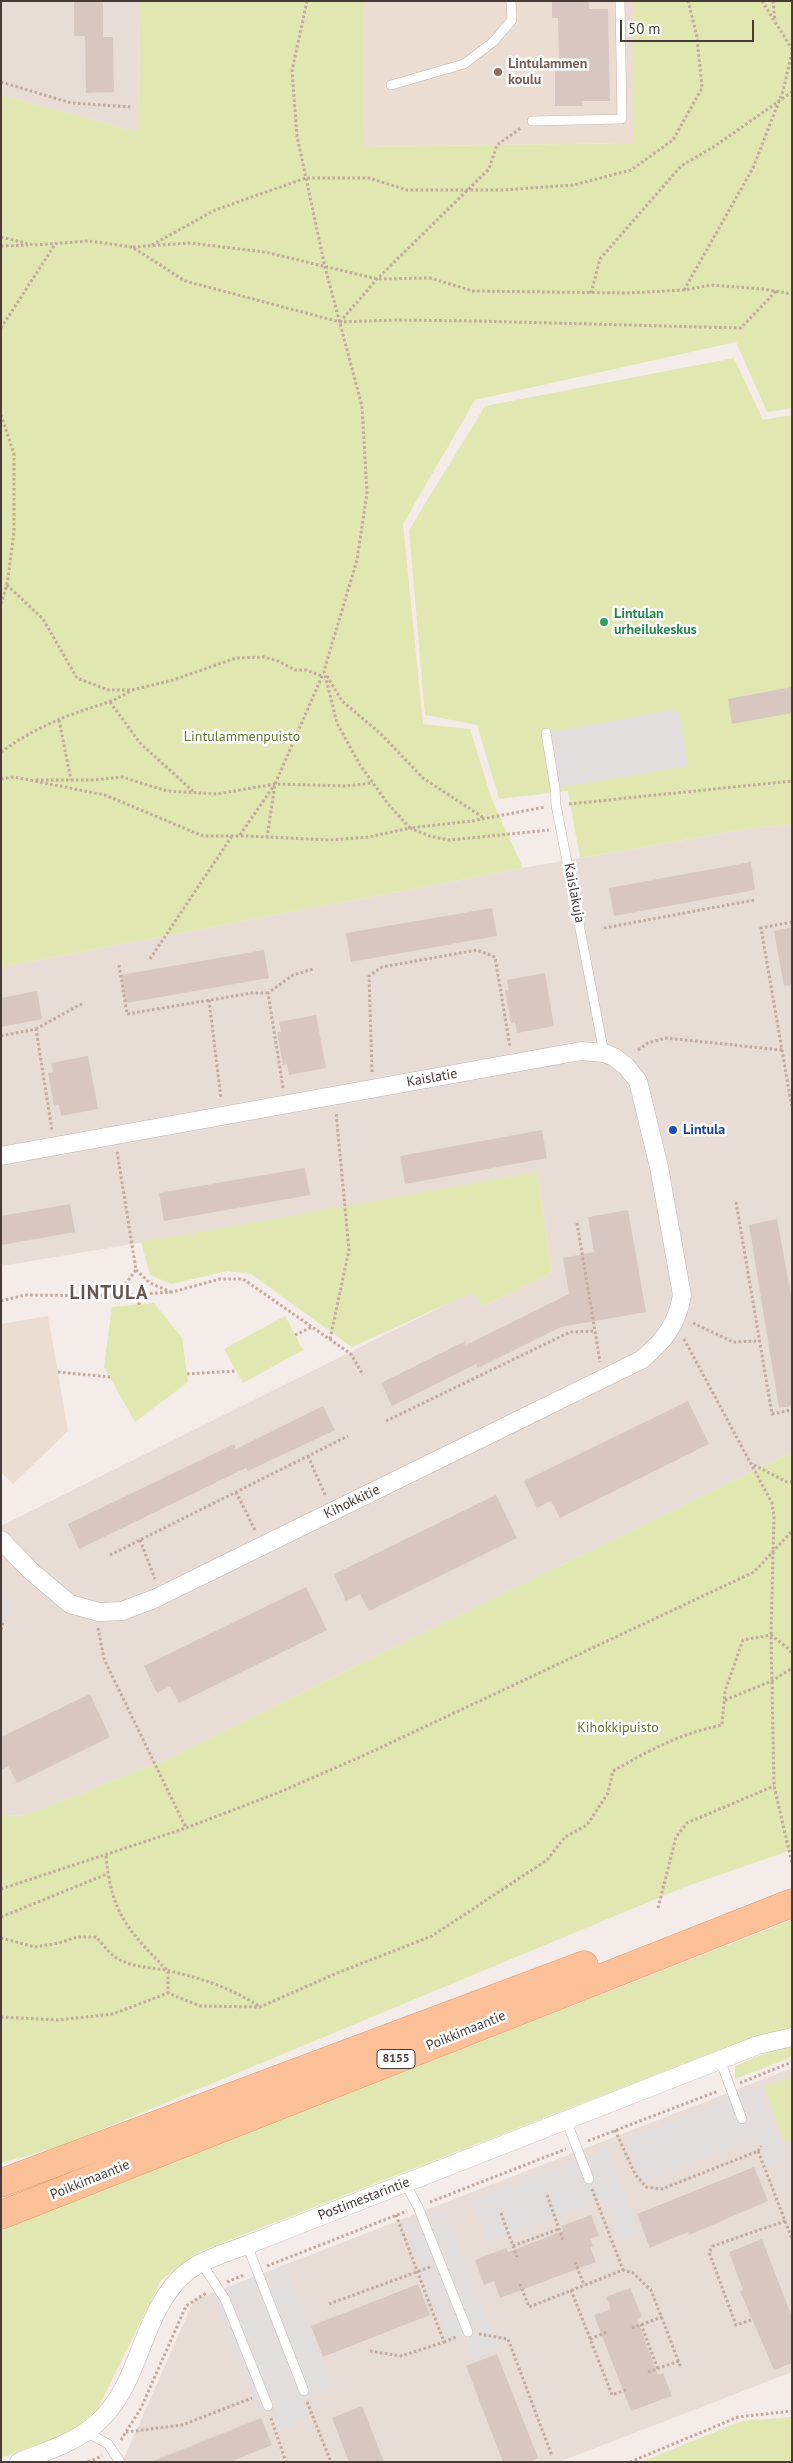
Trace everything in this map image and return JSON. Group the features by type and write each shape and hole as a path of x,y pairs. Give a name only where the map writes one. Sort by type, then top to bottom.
{"main road":[{"name":"Poikkimaantie","path":"1,2183 792,1887"},
{"name":"Poikkimaantie","path":"1,2215 792,1903"}],"street":[{"name":"Kaislatie","path":"1,1156 581,1051 604,1053 614,1057 626,1066 638,1081 663,1186 682,1295"},
{"name":"Kihokkitie","path":"1,1540 70,1604 99,1612 122,1611 154,1599 641,1360 661,1344 670,1331 679,1313 682,1295"},
{"name":"Postimestarintie","path":"19,2462 76,2439 98,2422 118,2400 163,2297 188,2271 246,2245 758,2045 792,2037"}],"lane":[{"path":"392,85 464,64 493,42 512,20 511,1"},
{"path":"532,121 622,119 620,1"},
{"name":"Kaislakuja","path":"546,733 556,805 604,1053"},
{"path":"720,2060 742,2118"},
{"path":"566,2120 589,2179"},
{"path":"405,2183 418,2207 468,2332"},
{"path":"246,2245 304,2391"},
{"path":"202,2264 225,2299 268,2406"},
{"path":"86,2432 108,2444 120,2462"}],"path":[{"path":"240,836 275,784 324,671 357,560 367,493 362,406 325,267 297,136 292,71 307,1"},
{"path":"152,246 215,210 306,178 369,178 407,190 467,191 574,185 630,170 673,140 702,88 697,37 688,1"},
{"path":"684,290 754,168 779,102 792,51 762,1"},
{"path":"773,1 775,22"},
{"path":"1,82 71,102 132,107"},
{"path":"591,293 600,259 681,166 715,146 792,92"},
{"path":"340,322 377,279 489,169 497,145 532,121"},
{"path":"1,237 34,245"},
{"path":"1,246 90,241 132,247 189,243 265,252 377,279 430,278 473,291 591,293 684,290 711,285 792,294"},
{"path":"1,328 56,243"},
{"path":"132,247 185,281 340,322 476,320 741,328 776,291"},
{"path":"1,415 14,454 14,532 7,585 1,603"},
{"path":"7,585 43,619 76,678 108,690 132,690 173,680 236,658 264,657 278,661 296,670 306,670 322,676"},
{"path":"324,671 337,723 360,765 388,804 410,828 429,836 449,840 561,829"},
{"path":"324,671 342,701 381,734 423,778 484,818"},
{"path":"1,752 19,739 59,720 118,700 132,690"},
{"path":"110,702 140,743 195,792"},
{"path":"59,720 71,780"},
{"path":"1,778 14,777 105,795 203,836 330,840 369,836 556,805 792,781"},
{"path":"28,780 122,777 167,791 218,794 275,784 346,786 373,783"},
{"path":"267,838 275,784"},
{"path":"150,959 232,836"},
{"path":"604,928 754,900"},
{"path":"792,922 761,928 792,1108"},
{"path":"372,1075 369,976 382,967 477,950 495,957 510,1050"},
{"path":"119,965 127,1014 252,993 268,993 293,975 313,969"},
{"path":"268,993 283,1091"},
{"path":"209,1000 222,1102"},
{"path":"1,1036 36,1029 83,1003"},
{"path":"36,1029 52,1133"},
{"path":"638,1050 648,1043 666,1038 782,1050"},
{"path":"330,1339 348,1250 336,1110"},
{"path":"115,1135 136,1270 150,1283 172,1292"},
{"path":"736,1202 772,1414 792,1410"},
{"path":"577,1223 601,1364"},
{"path":"115,1296 136,1270"},
{"path":"1,1301 26,1295 115,1296 172,1292 220,1279 242,1279 351,1354 363,1375"},
{"path":"140,1294 140,1305"},
{"path":"693,1323 733,1342 760,1341"},
{"path":"295,1335 312,1326"},
{"path":"386,1421 570,1332 595,1331"},
{"path":"670,1331 686,1340 754,1465 772,1503 774,1551 771,1635 774,1786 792,1863"},
{"path":"187,1374 236,1371"},
{"path":"58,1372 110,1377"},
{"path":"110,1555 348,1436"},
{"path":"308,1456 327,1498"},
{"path":"754,1465 787,1482 792,1482"},
{"path":"236,1492 256,1533"},
{"path":"1,1889 106,1856 186,1828 275,1794 369,1753 754,1572 792,1531"},
{"path":"140,1540 156,1582"},
{"path":"1,1630 3,1622"},
{"path":"98,1630 104,1658 186,1828"},
{"path":"1,2017 58,2020 113,2014 168,1993 200,2006 260,2007 337,1973 432,1936 547,1860 564,1837 587,1825 608,1793 613,1771 650,1750 690,1732 722,1725 726,1691 743,1640 771,1635 790,1650 792,1656"},
{"path":"725,1700 772,1681 792,1668"},
{"path":"658,1908 676,1837 687,1823 774,1786"},
{"path":"106,1856 108,1874 122,1921 168,1971 168,1993"},
{"path":"1,1917 108,1874"},
{"path":"1,1938 36,1947 77,1936 96,1937 114,1956 131,1965 168,1971 218,1984 242,1995 260,2007"},
{"path":"88,2462 114,2451 142,2408 186,2306 217,2286 792,2062"},
{"path":"615,2130 635,2174 646,2186 662,2188 758,2151 761,2146"},
{"path":"758,2151 792,2239"},
{"path":"589,2179 623,2270"},
{"path":"547,2195 563,2240"},
{"path":"501,2213 517,2257"},
{"path":"370,2351 401,2356 444,2342 396,2215"},
{"path":"751,2320 736,2325 710,2252 713,2246 785,2221"},
{"path":"514,2246 559,2229"},
{"path":"575,2262 584,2285"},
{"path":"329,2304 440,2263"},
{"path":"520,2284 529,2307 623,2270 633,2273 651,2290 681,2368"},
{"path":"571,2290 612,2395 628,2389"},
{"path":"632,2328 662,2316"},
{"path":"641,2324 658,2369"},
{"path":"468,2332 508,2339 552,2456"},
{"path":"590,2339 607,2332"},
{"path":"648,2372 679,2361"},
{"path":"304,2391 330,2462"},
{"path":"126,2432 182,2425 263,2393"},
{"path":"268,2406 271,2421 286,2462"},
{"path":"630,2462 738,2417 792,2411"}],"shaded area":[{"path":"1,1 139,1 138,132 1,95"},
{"name":"Lintulammen koulu","path":"363,1 633,1 633,143 364,147"},
{"path":"678,709 688,766 555,788 546,733"},
{"path":"792,825 792,1452 165,1760 26,1815 1,1816 1,1526 473,1291 482,1307 552,1273 537,1172 239,1226 1,1266 1,967 523,868 759,827"},
{"path":"48,1316 68,1431 13,1484 1,1472 1,1324"},
{"path":"1,1593 17,1609 2,1623 1,1622"},
{"path":"792,2068 792,2372 559,2462 109,2462 125,2456 194,2300"},
{"path":"759,2088 786,2159 768,2166 757,2137 643,2182 626,2139"},
{"path":"607,2148 640,2233 619,2241 602,2198 488,2243 471,2201"},
{"path":"445,2210 499,2350 473,2360 463,2336 449,2342 404,2225"},
{"path":"285,2265 333,2386 301,2399 309,2418 281,2429 273,2409 260,2415 212,2294"}],"green space":[{"name":"Lintulammenpuisto","path":"139,1 363,1 364,147 633,143 633,1 792,1 792,408 767,412 736,342 475,400 403,524 423,724 470,729 492,800 523,868 1,967 1,95 138,132"},
{"name":"Lintulan urheilukeskus","path":"734,358 763,420 792,415 792,825 759,827 580,858 568,791 499,799 477,725 425,715 409,530 485,406"},
{"path":"537,1172 552,1273 482,1307 473,1292 352,1347 251,1274 227,1271 171,1284 150,1275 141,1242"},
{"path":"154,1303 182,1338 188,1382 135,1422 104,1367 112,1307"},
{"path":"285,1316 303,1350 243,1383 224,1349"},
{"name":"Kihokkipuisto","path":"792,1452 792,1850 687,1886 64,2145 1,2163 1,1816 26,1815 165,1760"},
{"path":"792,1920 792,2029 781,2030 716,2051 201,2251 161,2280 98,2408 79,2426 68,2433 1,2458 1,2231 71,2201"},
{"path":"792,2047 792,2057 735,2079 735,2066 776,2049"},
{"path":"792,2077 792,2140 783,2141 764,2087"},
{"path":"792,2417 792,2462 641,2462 742,2421"}],"building":[{"path":"74,1 103,1 103,37 113,37 114,92 86,93 85,36 74,36"},
{"path":"552,1 589,1 589,9 608,9 610,101 582,101 582,106 555,106 555,67 559,67 558,18 552,18"},
{"path":"792,687 792,713 732,724 728,699"},
{"path":"751,862 755,890 614,916 609,888"},
{"path":"492,908 497,936 351,962 346,933"},
{"path":"792,927 792,985 784,986 774,931"},
{"path":"264,950 269,978 126,1003 121,975"},
{"path":"545,973 554,1026 517,1033 515,1022 511,1023 505,990 509,990 507,980"},
{"path":"37,991 42,1019 1,1027 1,998"},
{"path":"316,1015 326,1068 289,1075 287,1064 283,1065 277,1032 281,1032 279,1022"},
{"path":"88,1056 98,1109 61,1116 59,1105 54,1106 48,1073 53,1072 51,1063"},
{"path":"542,1130 547,1158 405,1184 400,1156"},
{"path":"305,1168 310,1195 164,1221 159,1193"},
{"path":"70,1204 75,1232 1,1245 1,1216"},
{"path":"628,1210 646,1312 561,1327 478,1368 476,1364 392,1406 381,1383 465,1341 466,1345 569,1294 563,1258 594,1252 588,1217"},
{"path":"777,1219 792,1300 792,1406 779,1408 749,1225"},
{"path":"688,1401 709,1444 560,1518 551,1501 537,1508 524,1481"},
{"path":"323,1406 335,1430 248,1471 246,1468 79,1549 68,1524 234,1444 236,1449"},
{"path":"496,1495 517,1538 369,1611 360,1594 346,1601 334,1574"},
{"path":"306,1587 327,1630 179,1703 170,1686 157,1693 144,1666"},
{"path":"90,1694 110,1737 17,1783 8,1766 1,1770 1,1737"},
{"path":"754,2167 768,2201 689,2235 688,2232 650,2248 637,2214"},
{"path":"591,2215 599,2236 590,2239 593,2246 590,2247 596,2262 500,2298 494,2281 484,2285 475,2260 506,2248 508,2252 563,2231 561,2226"},
{"path":"762,2239 792,2317 792,2363 774,2370 740,2291 743,2290 729,2252"},
{"path":"418,2284 430,2315 323,2357 311,2326"},
{"path":"630,2288 642,2317 637,2319 658,2375 663,2373 672,2396 631,2411 594,2315 611,2309 606,2297"},
{"path":"497,2354 538,2458 529,2462 503,2462 466,2366"},
{"path":"362,2406 384,2462 349,2462 332,2418"},
{"path":"261,2418 272,2445 230,2462 151,2462"}],"place":[{"name":"Lintulammen koulu","path":"498,72"},
{"name":"Lintulan urheilukeskus","path":"604,622"},
{"name":"Lintula","path":"673,1130"}],"district":[{"name":"LINTULA","path":"109,1294"}]}
